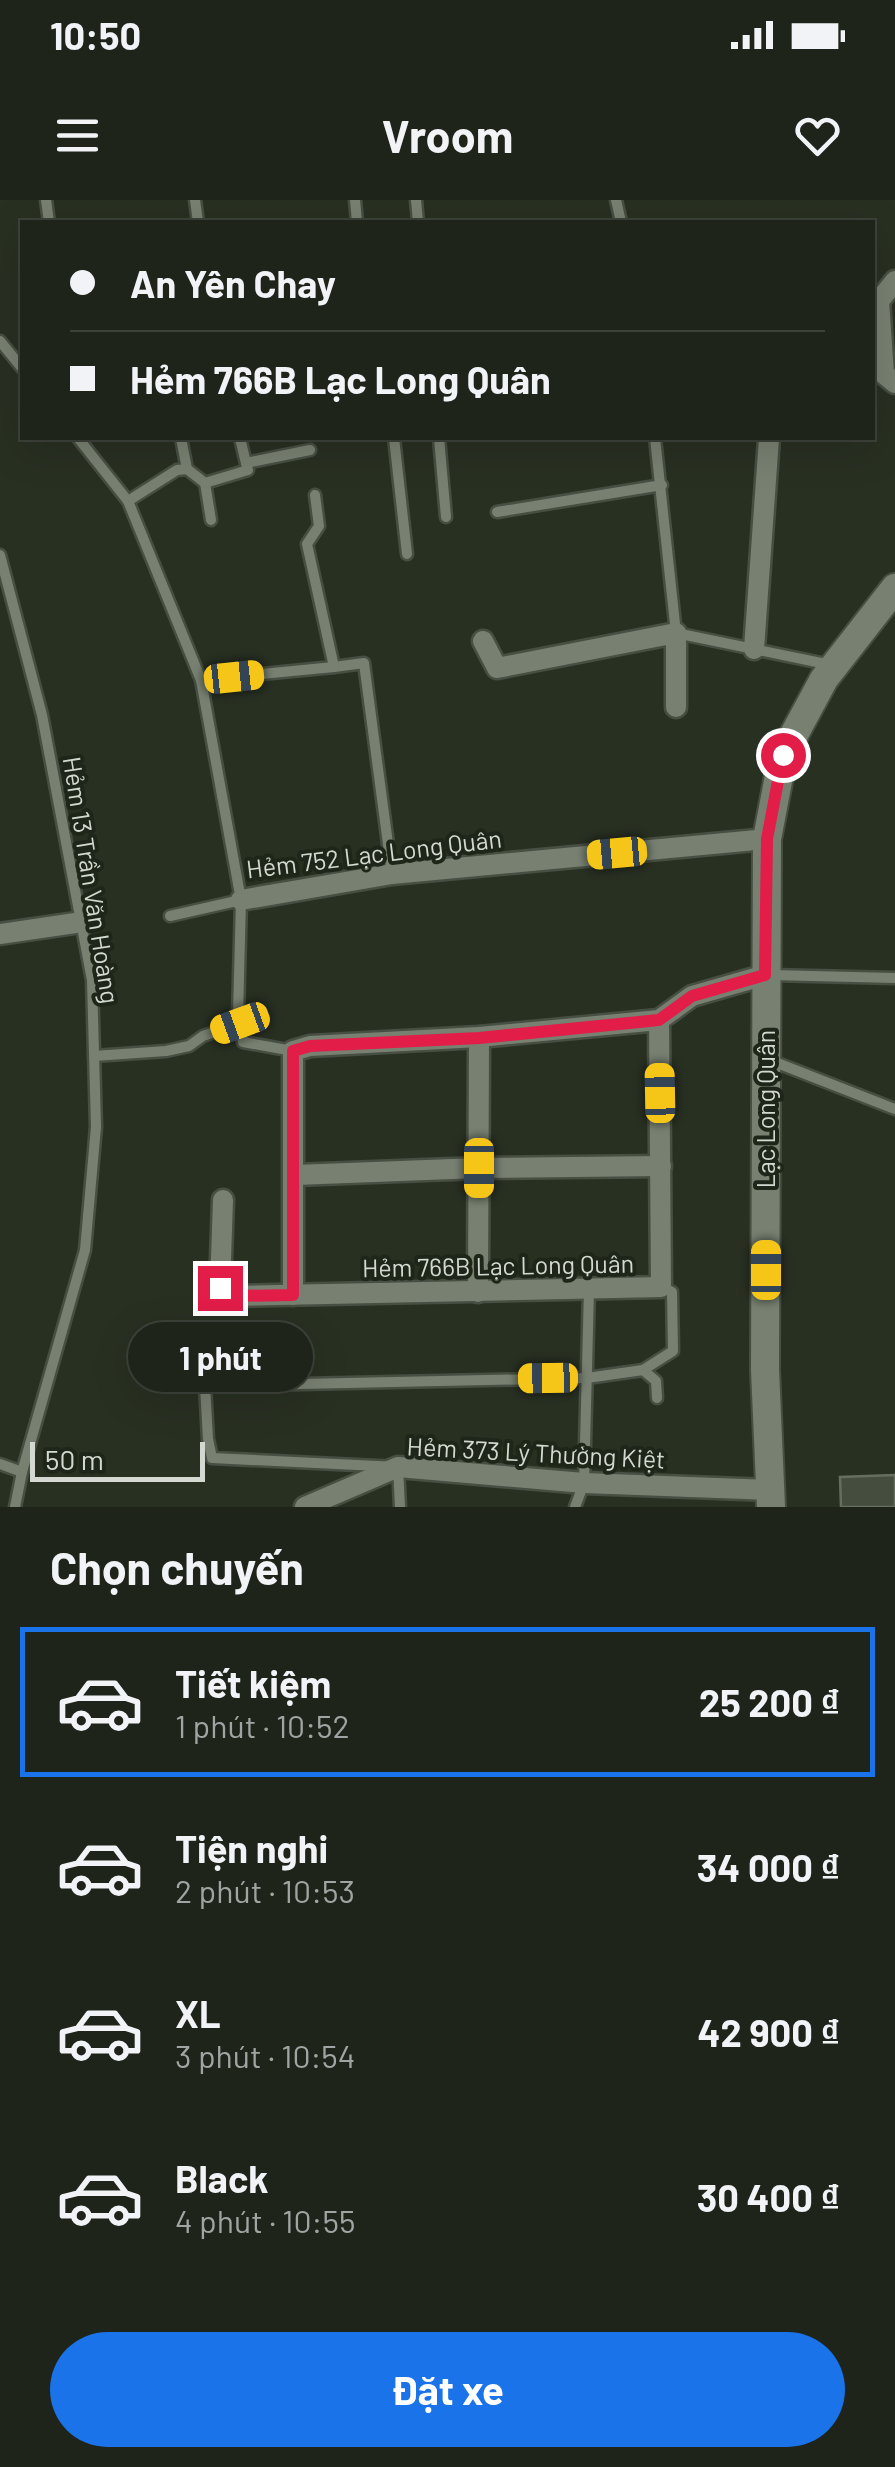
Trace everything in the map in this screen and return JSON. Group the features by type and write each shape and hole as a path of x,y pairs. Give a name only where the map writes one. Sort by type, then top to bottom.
{"main road":[{"name":"Lạc Long Quân","path":"771,1499 765,1370 767,839 783,755 824,679 895,588"}],"street":[{"path":"884,377 879,301 895,281"},
{"path":"754,649 769,440"},
{"path":"483,641 497,668 676,632 676,707"},
{"name":"Hẻm 752 Lạc Long Quân","path":"241,900 392,874 767,839"},
{"path":"0,934 82,922"},
{"path":"293,1295 293,1051 310,1046 479,1038 659,1020 692,996 765,975"},
{"name":"Hẻm 766B Lạc Long Quân","path":"223,1200 220,1288 233,1296 661,1287 659,1020"},
{"path":"478,1292 479,1038"},
{"path":"294,1175 661,1166"},
{"name":"Hẻm 373 Lý Thường Kiệt","path":"305,1507 398,1467 771,1499"}],"lane":[{"path":"0,341 20,366"},
{"name":"Hẻm 752 Lạc Long Quân","path":"80,440 128,501 201,680 241,900"},
{"path":"181,440 187,469 204,483 211,520"},
{"path":"204,483 248,470 240,440"},
{"path":"394,440 407,554"},
{"path":"439,440 446,516"},
{"path":"655,440 676,632 834,666"},
{"path":"246,463 310,450"},
{"path":"128,501 177,470 187,469"},
{"path":"498,512 662,486"},
{"path":"316,495 319,526 307,544 334,667"},
{"name":"Hẻm 13 Trần Văn Hoàng","path":"0,555 42,716 92,980 96,1127 85,1250 15,1507"},
{"path":"201,680 364,663 392,874"},
{"path":"170,916 241,900 243,1042 293,1051"},
{"path":"765,975 895,978"},
{"path":"94,1056 189,1046 203,1036 240,1023"},
{"path":"766,1058 895,1108"},
{"path":"400,1507 398,1467 212,1458 205,1386 587,1378 643,1370 673,1351 672,1292 661,1287"},
{"path":"575,1507 584,1483 589,1290"},
{"path":"643,1370 656,1381 656,1398"},
{"path":"0,1464 22,1472"}],"building":[{"path":"895,1475 895,1507 841,1507 840,1477"}],"route":[{"path":"220,1288 233,1296 293,1295 293,1051 310,1046 479,1038 659,1020 692,996 765,975 767,839 783,755"}]}
